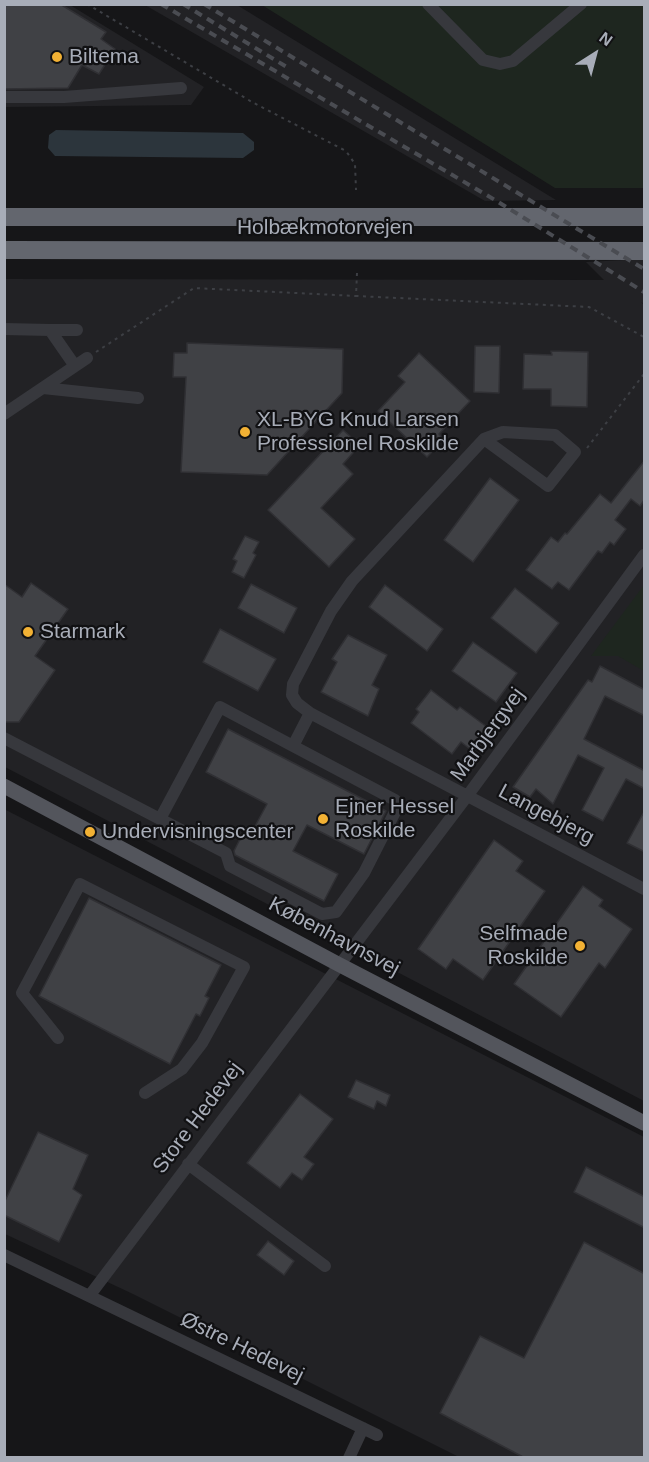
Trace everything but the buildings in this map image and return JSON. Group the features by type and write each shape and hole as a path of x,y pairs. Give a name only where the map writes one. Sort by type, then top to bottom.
{"highway":[{"name":"Holbækmotorvejen","path":"4,217 645,217"},
{"name":"Holbækmotorvejen","path":"4,250 645,251"}],"main road":[{"name":"Københavnsvej","path":"4,786 338,964 645,1123"}],"street":[{"path":"428,4 483,60 500,64 513,61 581,4"},
{"path":"4,97 64,97 181,88"},
{"path":"4,329 78,330"},
{"path":"50,330 75,366"},
{"path":"4,414 87,358"},
{"path":"43,388 138,398"},
{"path":"293,746 306,710 292,695 293,684 331,611 352,581 484,439 503,432 555,435 575,452 548,486 484,439"},
{"name":"Marbjergvej","path":"338,964 468,795 645,555"},
{"path":"4,738 160,819 226,853 230,866 322,914 336,912 364,873 397,808 395,800 220,707 160,819"},
{"name":"Langebjerg","path":"306,710 645,889"},
{"path":"58,1038 22,993 80,884 244,967 202,1043 182,1069 145,1093"},
{"name":"Store Hedevej","path":"90,1295 338,964"},
{"path":"188,1164 325,1266"},
{"name":"Østre Hedevej","path":"4,1255 377,1435"},
{"path":"349,1458 363,1428"}],"path":[{"path":"87,4 252,102 346,151 355,164 356,190"},
{"path":"356,296 357,273"},
{"path":"87,358 194,288 589,306 645,337"},
{"path":"575,452 586,448 645,374"}],"shaded area":[{"path":"4,5 70,5 204,87 191,105 5,107"},
{"path":"145,5 237,5 556,200 485,201"},
{"path":"262,5 644,5 644,188 555,188"},
{"path":"56,130 243,133 254,142 254,150 243,158 55,156 48,148 49,135"},
{"path":"644,259 644,304 641,302 644,305 644,1101 5,767 4,279 604,280 586,262"},
{"path":"644,585 644,671 618,656 591,656"},
{"path":"4,809 644,1137 644,1457 459,1457 133,1294 5,1234"}],"railway":[{"path":"161,4 495,200 644,292"},
{"path":"183,4 290,69"},
{"path":"204,4 644,269"}],"place":[{"name":"Biltema","path":"57,57"},
{"name":"XL-BYG Knud Larsen Professionel Roskilde","path":"245,432"},
{"name":"Starmark","path":"28,632"},
{"name":"Ejner Hessel Roskilde","path":"323,819"},
{"name":"Undervisningscenter","path":"90,832"},
{"name":"Selfmade Roskilde","path":"580,946"}]}
